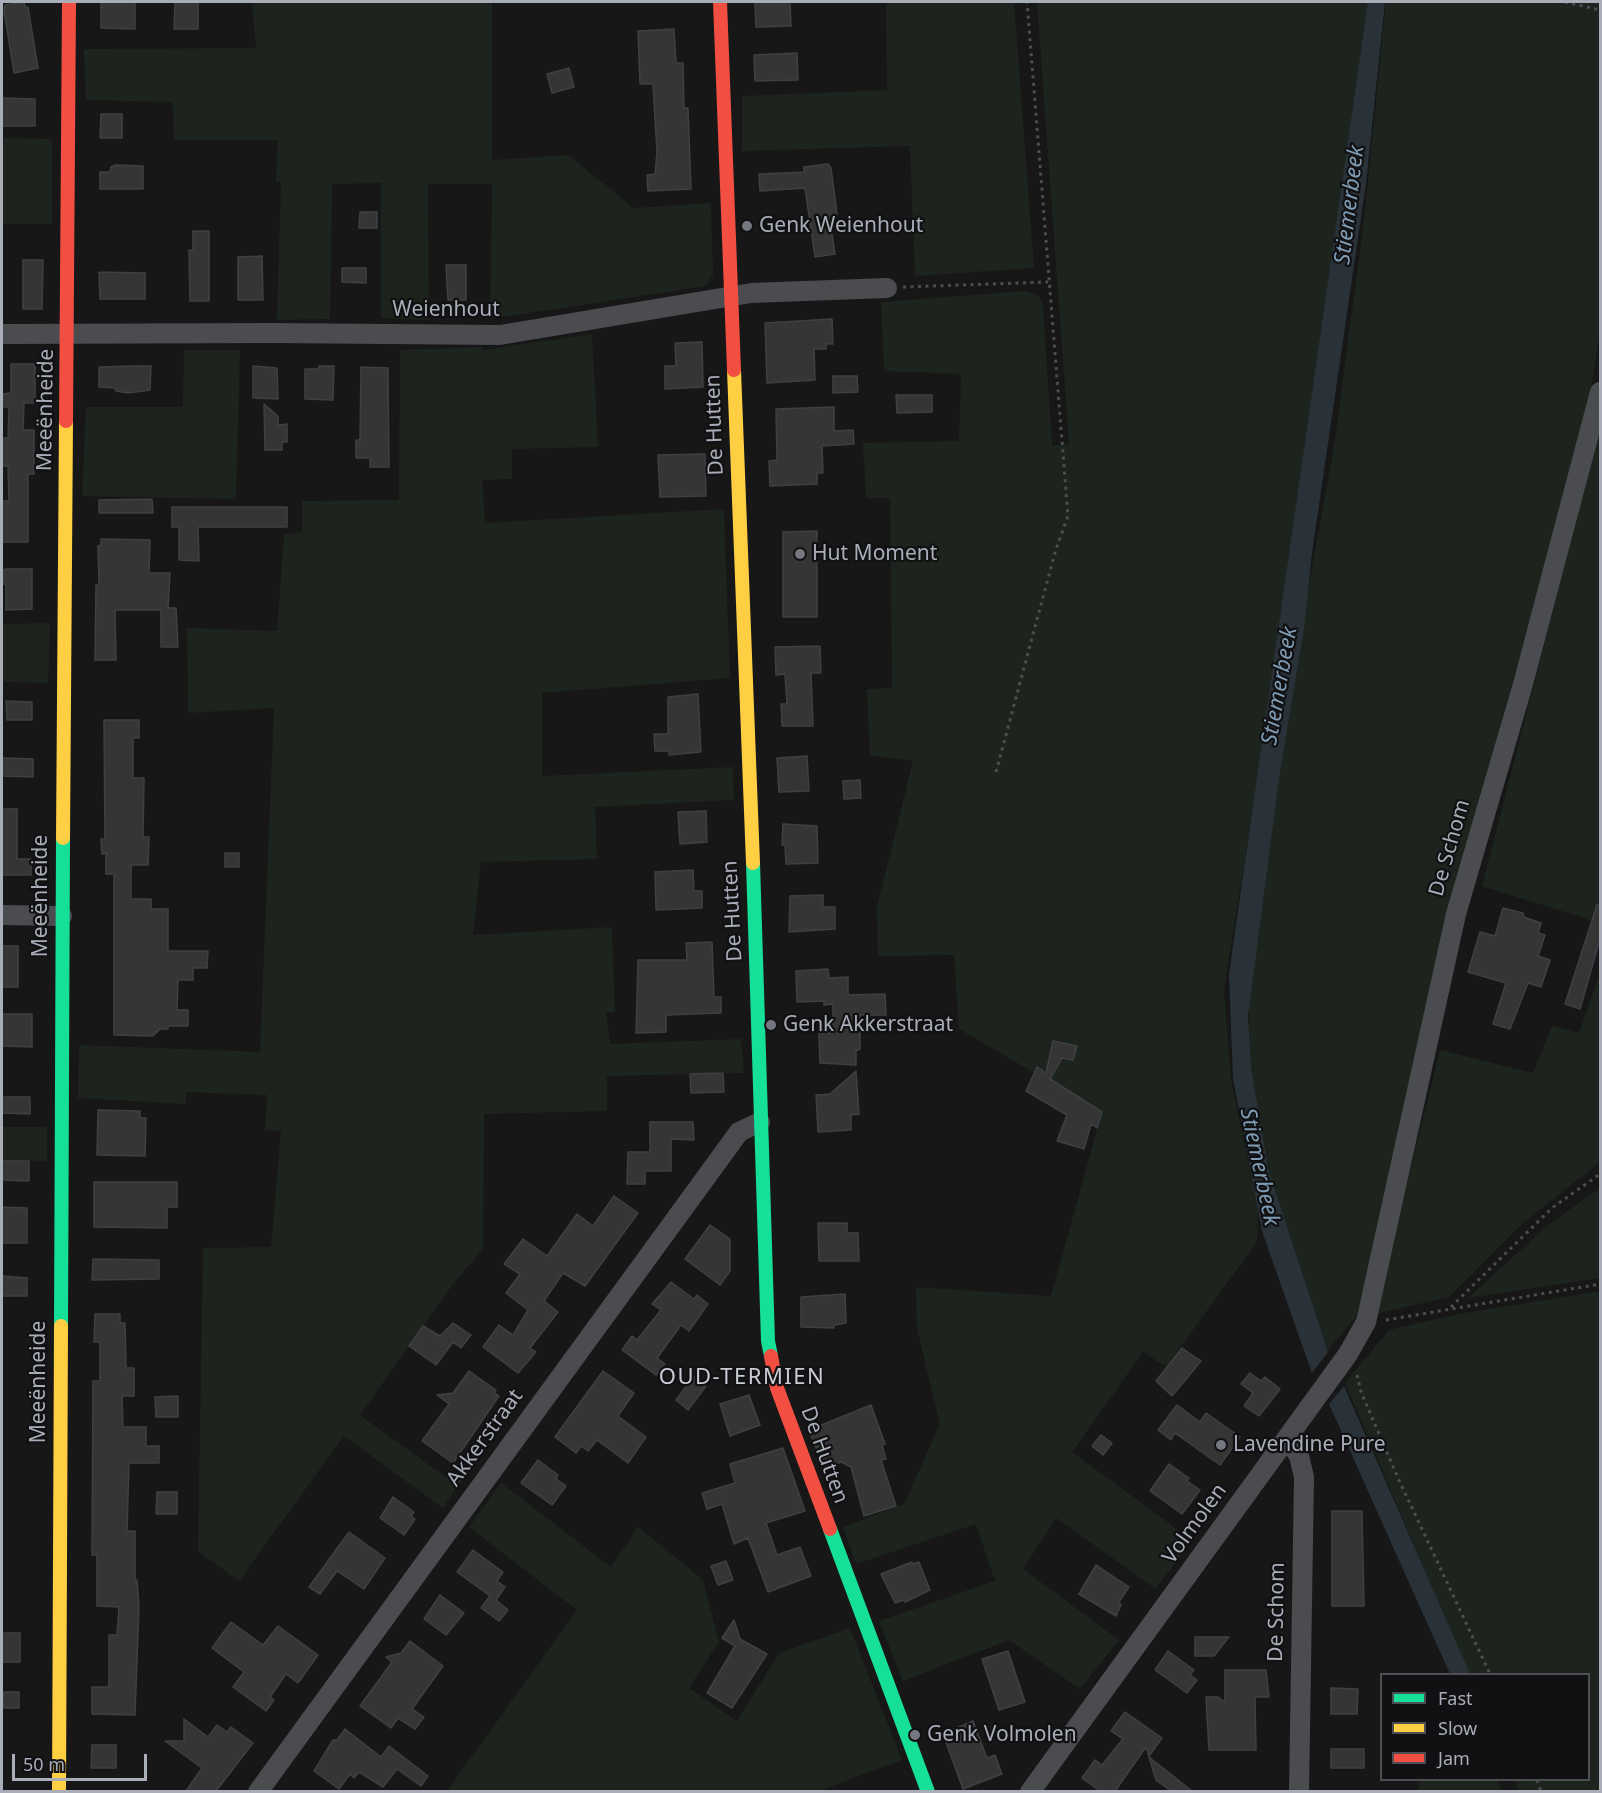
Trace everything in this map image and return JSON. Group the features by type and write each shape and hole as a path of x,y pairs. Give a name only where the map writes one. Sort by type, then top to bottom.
{"street":[{"name":"Meeënheide","path":"59,1791 62,916 69,2"},
{"name":"De Hutten","path":"720,2 760,1036 760,1122 768,1341 777,1388 928,1791"},
{"name":"Weienhout","path":"2,334 500,335 751,292 886,288"},
{"name":"De Schom","path":"1366,1322 1456,914 1523,684 1600,392"},
{"path":"2,915 62,916"},
{"name":"Akkerstraat","path":"258,1791 739,1132 760,1122"},
{"name":"Volmolen","path":"1030,1791 1348,1354 1366,1322"},
{"name":"De Schom","path":"1287,1438 1299,1456 1304,1477 1299,1791"}],"path":[{"path":"996,772 1056,549 1068,516 1027,2"},
{"path":"1565,2 1600,10"},
{"path":"886,288 1048,282"},
{"path":"1449,1308 1552,1208 1600,1174"},
{"path":"1366,1322 1394,1320 1449,1308 1566,1292 1600,1284"},
{"path":"1356,1371 1361,1392 1394,1467 1490,1673"}],"shaded area":[{"path":"252,2 492,2 492,160 568,155 634,208 711,203 713,275 706,286 490,319 492,184 428,184 429,320 381,318 381,183 332,184 330,319 277,320 281,182 276,182 278,140 174,140 173,102 86,100 84,49 256,48"},
{"path":"886,2 1014,2 1034,268 915,276 910,146 742,151 742,96 887,90"},
{"path":"1037,2 1371,2 1293,559 1224,990 1231,1080 1258,1209 1257,1242 1166,1367 1143,1352 1072,1452 1192,1540 1156,1589 1056,1518 1023,1569 1119,1640 1080,1689 1009,1640 903,1681 879,1621 995,1581 976,1524 856,1564 843,1527 904,1504 940,1424 917,1329 916,1287 1051,1296 1102,1112 959,1029 954,955 878,956 877,906 913,761 870,755 867,689 892,688 890,498 866,498 863,443 959,441 961,374 884,371 881,302 1025,291 1038,295 1043,305 1052,446 1069,444"},
{"path":"1386,2 1600,2 1600,332 1587,414 1452,899 1403,1108 1384,1206 1356,1317 1328,1350 1287,1256 1249,1088 1249,1006 1252,947 1282,730 1334,447 1364,221"},
{"path":"2,138 52,139 52,224 2,224"},
{"path":"592,334 598,447 512,449 512,479 482,480 485,523 724,509 730,678 542,693 542,776 733,767 734,800 595,807 597,859 481,862 473,935 612,927 615,1012 606,1013 610,1044 741,1039 744,1073 607,1076 607,1111 484,1114 483,1249 456,1280 360,1415 447,1478 463,1479 443,1508 344,1436 239,1581 198,1551 203,1248 271,1247 281,1131 265,1130 267,1095 186,1092 186,1104 78,1098 79,1045 260,1052 274,708 188,713 187,628 277,631 284,535 302,532 302,501 399,500 400,350 482,347 484,350"},
{"path":"184,350 240,350 236,499 82,496 86,407 183,407"},
{"path":"1600,428 1600,923 1482,886"},
{"path":"50,623 48,683 2,682 2,624"},
{"path":"1600,973 1600,1162 1522,1224 1449,1297 1375,1314 1440,1050 1533,1073 1552,1026 1579,1033"},
{"path":"2,1127 47,1127 47,1161 2,1160"},
{"path":"1600,1188 1600,1278 1468,1298 1547,1226"},
{"path":"1600,1291 1600,1791 1519,1791 1514,1781 1590,1781 1590,1673 1469,1673 1345,1383 1389,1330 1458,1314"},
{"path":"501,1483 611,1567 638,1527 703,1580 719,1642 689,1688 737,1721 779,1653 850,1628 902,1760 818,1791 447,1791 577,1610 469,1527"},
{"path":"1419,1781 1498,1781 1503,1792 1419,1792"}],"water":[{"name":"Stiemerbeek","path":"1368,2 1385,2 1366,183 1312,553 1304,628 1279,778 1248,1016 1251,1067 1268,1169 1328,1352 1312,1373 1262,1231 1233,1078 1229,974"},
{"path":"1344,1386 1470,1673 1450,1673 1329,1404"}],"building":[{"path":"24,2 25,7 28,7 38,68 14,73 4,11 5,5"},
{"path":"101,2 135,2 135,29 101,28"},
{"path":"175,2 198,2 198,29 174,29"},
{"path":"755,2 790,2 791,26 756,27"},
{"path":"674,29 676,63 683,63 684,108 688,108 691,189 648,191 647,175 655,174 657,152 653,84 640,84 638,31"},
{"path":"797,53 798,80 755,81 754,55"},
{"path":"569,68 574,87 552,93 547,74"},
{"path":"2,98 35,99 35,126 2,126"},
{"path":"101,114 122,114 122,138 100,138"},
{"path":"828,164 831,168 837,214 829,215 835,254 815,257 805,188 760,191 759,174 804,172 804,167"},
{"path":"116,165 143,166 143,189 100,189 100,172 110,172 111,167"},
{"path":"360,212 377,212 377,228 359,228"},
{"path":"193,231 209,231 209,301 190,301 189,250 193,250"},
{"path":"262,256 263,300 238,300 238,257"},
{"path":"23,260 43,260 42,309 23,309"},
{"path":"446,265 466,265 466,300 448,300"},
{"path":"342,268 366,268 366,283 342,282"},
{"path":"99,272 145,273 145,299 100,299"},
{"path":"832,319 833,344 826,344 826,349 814,349 815,380 767,383 765,323"},
{"path":"702,342 703,387 665,389 665,366 676,366 675,343"},
{"path":"11,364 35,364 35,403 24,403 23,430 34,430 34,474 28,474 28,542 2,542 2,501 9,501 8,466 2,466 2,438 8,438 9,407 2,407 2,394 11,393"},
{"path":"151,366 150,390 128,393 116,391 115,388 99,387 99,367"},
{"path":"253,366 277,368 278,399 253,398"},
{"path":"319,366 334,366 333,400 305,399 305,369 318,369"},
{"path":"361,367 388,368 389,467 370,467 370,458 356,458 356,440 360,440"},
{"path":"833,376 857,376 858,392 833,393"},
{"path":"896,395 932,395 932,412 897,413"},
{"path":"264,404 278,416 278,425 287,424 287,442 282,442 282,450 265,450"},
{"path":"834,407 834,431 853,430 854,444 822,446 823,473 817,473 817,484 770,486 769,461 777,460 776,409"},
{"path":"705,454 706,496 660,497 658,455"},
{"path":"152,499 153,513 99,513 99,500"},
{"path":"172,507 287,507 287,527 198,527 199,561 179,560 179,527 172,527"},
{"name":"Hut Moment","path":"817,531 817,617 783,617 783,532"},
{"path":"101,539 150,540 149,573 170,573 168,608 176,608 178,647 161,647 161,610 115,610 116,660 95,660 96,585 99,585 98,546 101,545"},
{"path":"32,569 32,609 6,610 6,584 2,584 2,571"},
{"path":"820,646 821,673 811,673 813,726 782,726 781,704 787,704 785,674 776,675 775,647"},
{"path":"698,694 701,752 669,755 669,751 655,751 654,734 668,734 668,697"},
{"path":"6,701 32,702 32,720 7,720"},
{"path":"104,720 139,720 139,738 133,738 133,778 144,778 143,837 149,837 148,865 131,865 131,899 151,899 151,909 168,909 168,951 208,951 207,968 193,968 193,980 178,980 177,1010 188,1010 188,1026 168,1026 168,1029 160,1029 153,1036 114,1035 114,874 106,874 106,853 102,854 101,839 105,839"},
{"path":"807,756 809,791 779,792 777,758"},
{"path":"2,758 33,759 33,777 2,776"},
{"path":"860,780 861,798 844,799 843,781"},
{"path":"2,809 17,809 17,859 31,859 31,875 2,875"},
{"path":"706,811 707,842 680,844 678,812"},
{"path":"783,824 817,826 818,863 786,864 785,845 782,845"},
{"path":"225,853 239,853 239,867 225,867"},
{"path":"693,870 694,891 702,891 702,908 656,910 655,872"},
{"path":"823,895 823,907 835,907 835,929 789,932 790,896"},
{"path":"1597,905 1600,905 1600,939 1580,1009 1565,1004"},
{"path":"1503,908 1523,913 1524,917 1541,923 1538,933 1545,935 1538,956 1550,960 1541,987 1528,983 1510,1029 1493,1024 1506,983 1468,972 1480,932 1495,936"},
{"path":"712,942 714,997 721,997 721,1013 666,1015 666,1032 636,1033 638,960 687,960 686,943"},
{"path":"2,946 18,946 18,987 2,987"},
{"path":"828,969 829,978 848,977 848,995 885,994 886,1015 860,1015 860,1049 856,1051 856,1065 820,1063 819,1033 833,1033 833,1004 824,1005 824,1001 797,1002 796,971"},
{"path":"2,1014 32,1014 32,1047 2,1046"},
{"path":"1053,1041 1077,1046 1073,1060 1062,1058 1050,1079 1102,1112 1097,1128 1091,1124 1084,1149 1057,1141 1067,1115 1026,1091 1037,1067 1046,1073"},
{"path":"856,1071 859,1114 851,1115 851,1130 818,1132 816,1095 830,1094"},
{"path":"723,1073 724,1092 691,1093 690,1074"},
{"path":"2,1097 30,1097 30,1114 2,1113"},
{"path":"98,1110 140,1111 140,1118 146,1118 145,1156 97,1155"},
{"path":"650,1122 693,1122 694,1140 671,1139 671,1171 645,1171 645,1184 627,1184 628,1152 650,1152"},
{"path":"2,1161 29,1161 29,1181 2,1180"},
{"path":"94,1182 177,1182 177,1207 167,1207 167,1228 94,1227"},
{"path":"614,1196 638,1213 585,1286 563,1273 544,1301 558,1312 530,1348 536,1352 518,1373 483,1347 499,1325 513,1335 528,1310 506,1293 520,1274 504,1264 523,1239 547,1256 577,1214 593,1226"},
{"path":"2,1207 27,1208 27,1243 2,1243"},
{"path":"818,1223 847,1223 847,1233 858,1233 859,1261 819,1261"},
{"path":"710,1225 730,1239 730,1271 720,1285 685,1259"},
{"path":"93,1259 159,1260 159,1279 92,1280"},
{"path":"2,1276 27,1278 27,1296 2,1296"},
{"path":"671,1282 694,1299 697,1295 708,1304 689,1331 681,1325 657,1358 665,1364 656,1375 622,1350 632,1336 637,1340 661,1310 652,1304"},
{"path":"845,1294 846,1323 834,1325 834,1328 801,1327 801,1297"},
{"path":"95,1314 120,1314 120,1323 125,1323 126,1368 134,1368 134,1396 122,1396 123,1427 146,1427 146,1446 159,1446 159,1463 129,1463 127,1531 135,1531 135,1580 137,1580 139,1606 135,1715 92,1714 92,1687 109,1687 109,1635 117,1635 119,1607 97,1606 97,1555 92,1555 93,1381 100,1381 100,1342 94,1342"},
{"path":"453,1323 471,1335 461,1348 453,1342 436,1365 409,1346 423,1326 440,1336"},
{"path":"1182,1348 1201,1361 1172,1396 1156,1381"},
{"path":"469,1371 496,1390 494,1393 499,1396 453,1463 422,1441 449,1404 437,1395 453,1393"},
{"path":"603,1371 634,1393 618,1416 646,1437 628,1463 597,1440 588,1451 581,1446 576,1453 555,1437"},
{"path":"1250,1373 1261,1381 1265,1377 1280,1389 1259,1416 1244,1406 1253,1393 1241,1384"},
{"path":"694,1376 706,1386 688,1410 676,1400"},
{"path":"749,1395 760,1425 730,1436 720,1404"},
{"path":"178,1396 178,1417 156,1417 155,1397"},
{"path":"871,1405 885,1444 882,1445 886,1459 881,1460 896,1506 864,1516 851,1467 841,1462 824,1468 809,1430"},
{"path":"1177,1405 1200,1422 1206,1413 1240,1437 1220,1465 1175,1433 1171,1440 1158,1430"},
{"path":"1101,1435 1112,1443 1103,1455 1092,1446"},
{"path":"783,1448 805,1511 766,1523 777,1555 800,1547 811,1576 768,1592 748,1538 734,1544 722,1504 707,1509 702,1493 735,1483 730,1464"},
{"path":"538,1460 558,1475 556,1479 566,1486 552,1505 521,1483"},
{"path":"1169,1464 1189,1478 1187,1481 1200,1490 1182,1514 1150,1491"},
{"path":"157,1492 177,1492 177,1514 156,1514"},
{"path":"393,1497 414,1512 411,1516 415,1519 404,1535 380,1518"},
{"path":"1332,1511 1362,1511 1364,1606 1332,1606"},
{"path":"349,1532 385,1558 364,1589 337,1571 320,1594 309,1587"},
{"path":"473,1550 503,1572 497,1581 505,1587 496,1600 508,1610 499,1621 481,1608 490,1596 457,1572"},
{"path":"726,1561 733,1580 718,1585 711,1566"},
{"path":"912,1562 913,1564 919,1562 930,1590 905,1602 904,1600 895,1603 881,1574"},
{"path":"1096,1565 1129,1587 1119,1602 1121,1605 1116,1616 1079,1594"},
{"path":"440,1595 464,1613 446,1635 424,1619"},
{"path":"734,1620 740,1639 767,1654 732,1708 707,1693 735,1646 722,1638"},
{"path":"231,1622 263,1645 278,1626 318,1655 298,1683 286,1674 270,1697 274,1700 266,1711 233,1687 244,1672 212,1648"},
{"path":"2,1633 20,1633 20,1662 2,1662"},
{"path":"1195,1637 1229,1637 1214,1656 1195,1656"},
{"path":"410,1641 443,1666 412,1709 424,1717 415,1729 398,1718 391,1728 360,1706 392,1662 386,1657 401,1653"},
{"path":"1008,1651 1025,1702 999,1710 982,1659"},
{"path":"1168,1651 1194,1670 1190,1675 1197,1680 1187,1693 1155,1670"},
{"path":"1225,1670 1266,1670 1269,1697 1255,1697 1256,1750 1209,1750 1206,1697 1218,1697 1225,1702"},
{"path":"1331,1688 1358,1689 1357,1714 1331,1714"},
{"path":"3,1692 19,1692 19,1708 3,1708"},
{"path":"1125,1712 1162,1738 1149,1756 1146,1747 1115,1791 1100,1791 1082,1778 1095,1760 1102,1765 1123,1739 1111,1731"},
{"path":"184,1719 208,1737 217,1725 227,1732 231,1727 253,1743 216,1791 186,1791 202,1768 165,1741 184,1741"},
{"path":"973,1721 987,1758 995,1755 1002,1774 963,1789 943,1734"},
{"path":"345,1729 381,1757 389,1746 428,1776 421,1786 397,1769 383,1787 359,1772 354,1778 350,1774 339,1789 314,1771 333,1740 337,1740"},
{"path":"92,1745 116,1745 116,1768 91,1768"},
{"path":"1331,1749 1364,1749 1364,1768 1331,1768"},
{"path":"1149,1757 1192,1791 1171,1791 1156,1780"}],"traffic: fast":[{"path":"61,1326 63,838"},
{"path":"753,863 768,1341 771,1356"},
{"path":"830,1529 928,1792"}],"traffic: slow":[{"path":"734,370 753,863"},
{"path":"63,838 66,421"},
{"path":"59,1792 61,1326"}],"traffic: jam":[{"path":"66,421 69,2"},
{"path":"720,2 734,370"},
{"path":"771,1356 777,1388 830,1529"}],"place":[{"name":"Genk Weienhout","path":"747,226"},
{"name":"Hut Moment","path":"800,554"},
{"name":"Genk Akkerstraat","path":"771,1025"},
{"name":"Lavendine Pure","path":"1221,1445"},
{"name":"Genk Volmolen","path":"915,1735"}],"district":[{"name":"OUD-TERMIEN","path":"742,1378"}]}
